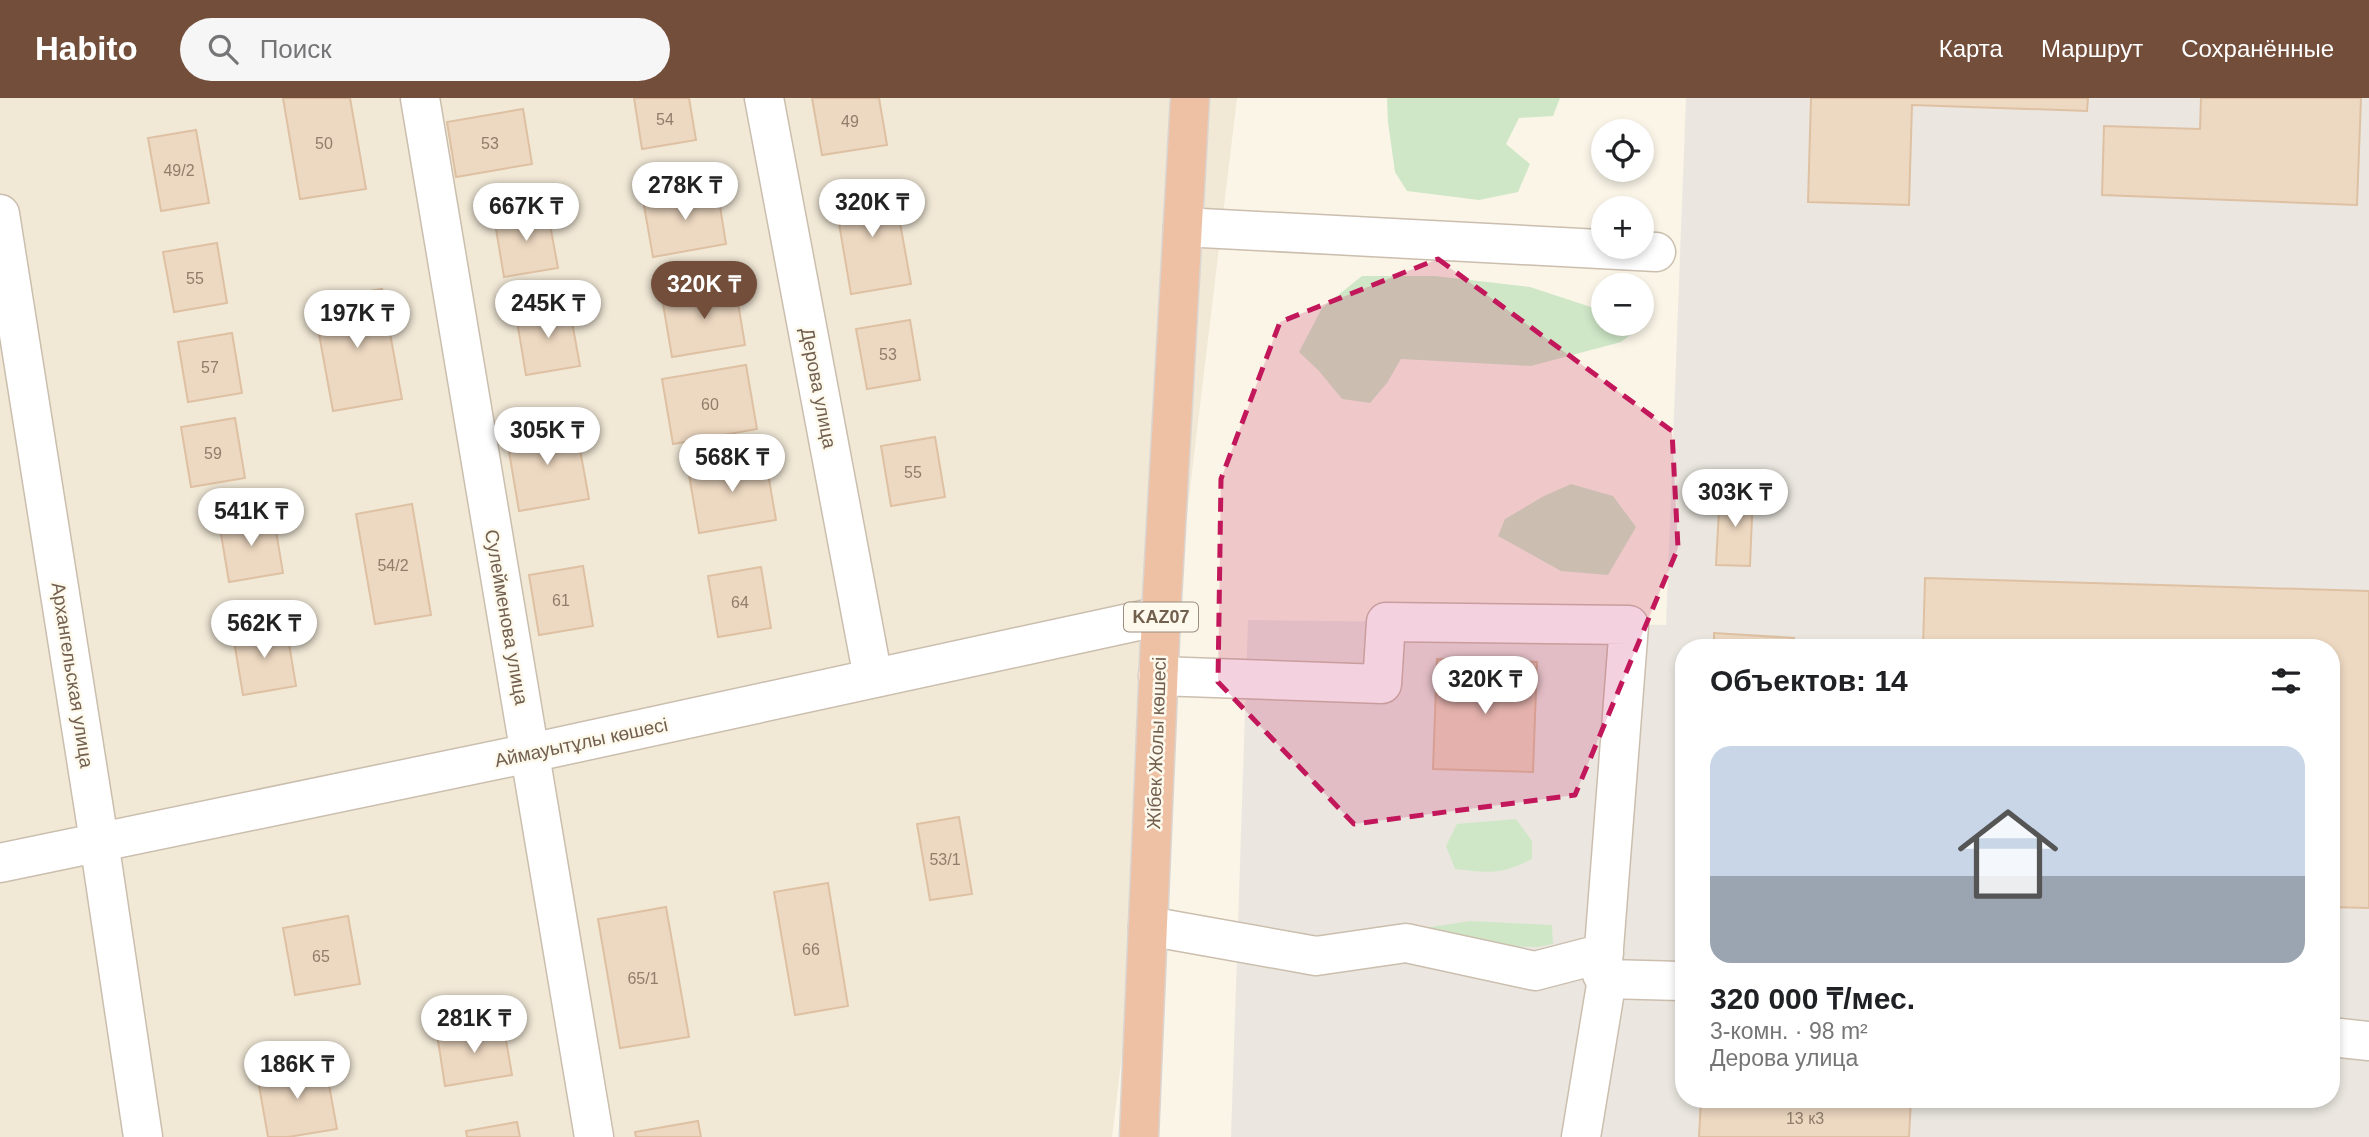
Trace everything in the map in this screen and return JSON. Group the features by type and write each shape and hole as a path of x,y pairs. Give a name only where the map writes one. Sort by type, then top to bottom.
{"highway":[{"name":"Жібек Жолы көшесі","path":"1139,1137 1161,615 1191,98"}],"street":[{"name":"Сулейменова улица","path":"419,98 594,1137"},
{"name":"Дерова улица","path":"764,98 873,678"},
{"name":"Архангельская улица","path":"0,214 143,1137"},
{"path":"1183,227 1656,252"},
{"name":"Аймауытұлы көшесі","path":"0,863 530,753 1161,615"},
{"path":"1158,676 1382,684 1386,622 1629,625 1605,966 1581,1137"},
{"path":"1148,926 1316,956 1406,943 1535,971 1605,966 1675,980"},
{"path":"2340,1038 2369,1041"}],"highlighted area":[{"path":"1438,259 1672,431 1678,548 1575,795 1354,824 1218,682 1221,479 1280,322"}],"shaded area":[{"path":"0,98 1237,98 1112,1137 0,1137"},
{"path":"1686,98 2369,98 2369,1137 1231,1137 1248,620 1666,625"}],"green space":[{"path":"1387,98 1560,98 1553,116 1519,118 1506,144 1530,164 1518,192 1479,200 1407,191 1395,172"},
{"path":"1362,276 1435,276 1530,287 1591,307 1591,336 1629,336 1621,342 1531,366 1401,359 1387,383 1370,403 1342,399 1299,352 1322,308"},
{"path":"1571,484 1613,496 1636,527 1608,575 1561,571 1498,536 1505,519"},
{"path":"1516,819 1532,841 1532,859 1495,872 1455,869 1446,846 1457,824"},
{"path":"1470,921 1552,925 1553,944 1537,947 1406,943 1405,931"}],"building":[{"path":"283,98 350,98 366,189 300,199"},
{"path":"634,98 689,98 696,140 642,149"},
{"path":"812,98 879,98 887,145 822,155"},
{"path":"1811,98 2088,98 2087,111 1912,105 1909,205 1808,202"},
{"path":"2201,98 2361,98 2357,205 2102,195 2104,126 2200,129"},
{"path":"523,109 532,164 456,177 447,122"},
{"path":"196,130 209,203 161,211 148,138"},
{"path":"893,184 911,284 851,294 834,194"},
{"path":"717,188 726,244 653,257 643,200"},
{"path":"547,208 558,268 504,277 494,217"},
{"path":"217,243 227,303 174,312 163,252"},
{"path":"735,285 745,345 672,357 662,298"},
{"path":"382,289 402,399 333,411 313,301"},
{"path":"569,305 580,366 526,375 516,315"},
{"path":"910,320 920,380 867,389 856,329"},
{"path":"232,333 242,393 188,402 178,342"},
{"path":"746,365 757,429 673,444 662,379"},
{"path":"235,418 245,478 191,487 181,427"},
{"path":"575,422 589,499 519,511 506,434"},
{"path":"935,437 945,497 891,506 881,446"},
{"path":"765,456 776,520 699,533 688,469"},
{"path":"1720,491 1753,493 1750,566 1716,565"},
{"path":"412,504 431,615 375,624 356,514"},
{"path":"273,513 283,573 229,582 219,522"},
{"path":"583,566 593,626 539,635 529,575"},
{"path":"761,567 771,628 718,637 708,576"},
{"path":"1925,578 2369,591 2369,908 2340,907 2340,639 1923,639"},
{"path":"286,626 296,686 243,695 233,635"},
{"path":"1714,633 1794,638 1794,639 1714,639"},
{"path":"1437,659 1537,662 1533,772 1433,769"},
{"path":"959,817 972,894 930,900 917,824"},
{"path":"828,883 848,1006 795,1015 774,892"},
{"path":"666,907 689,1037 620,1048 598,919"},
{"path":"348,916 360,984 295,995 283,928"},
{"path":"503,1023 512,1075 445,1086 437,1034"},
{"path":"325,1063 337,1129 288,1137 268,1137 257,1074"},
{"path":"1701,1108 1911,1108 1909,1137 1699,1137"},
{"path":"698,1121 701,1137 636,1137 635,1132"},
{"path":"517,1122 520,1137 467,1137 466,1131"}]}
